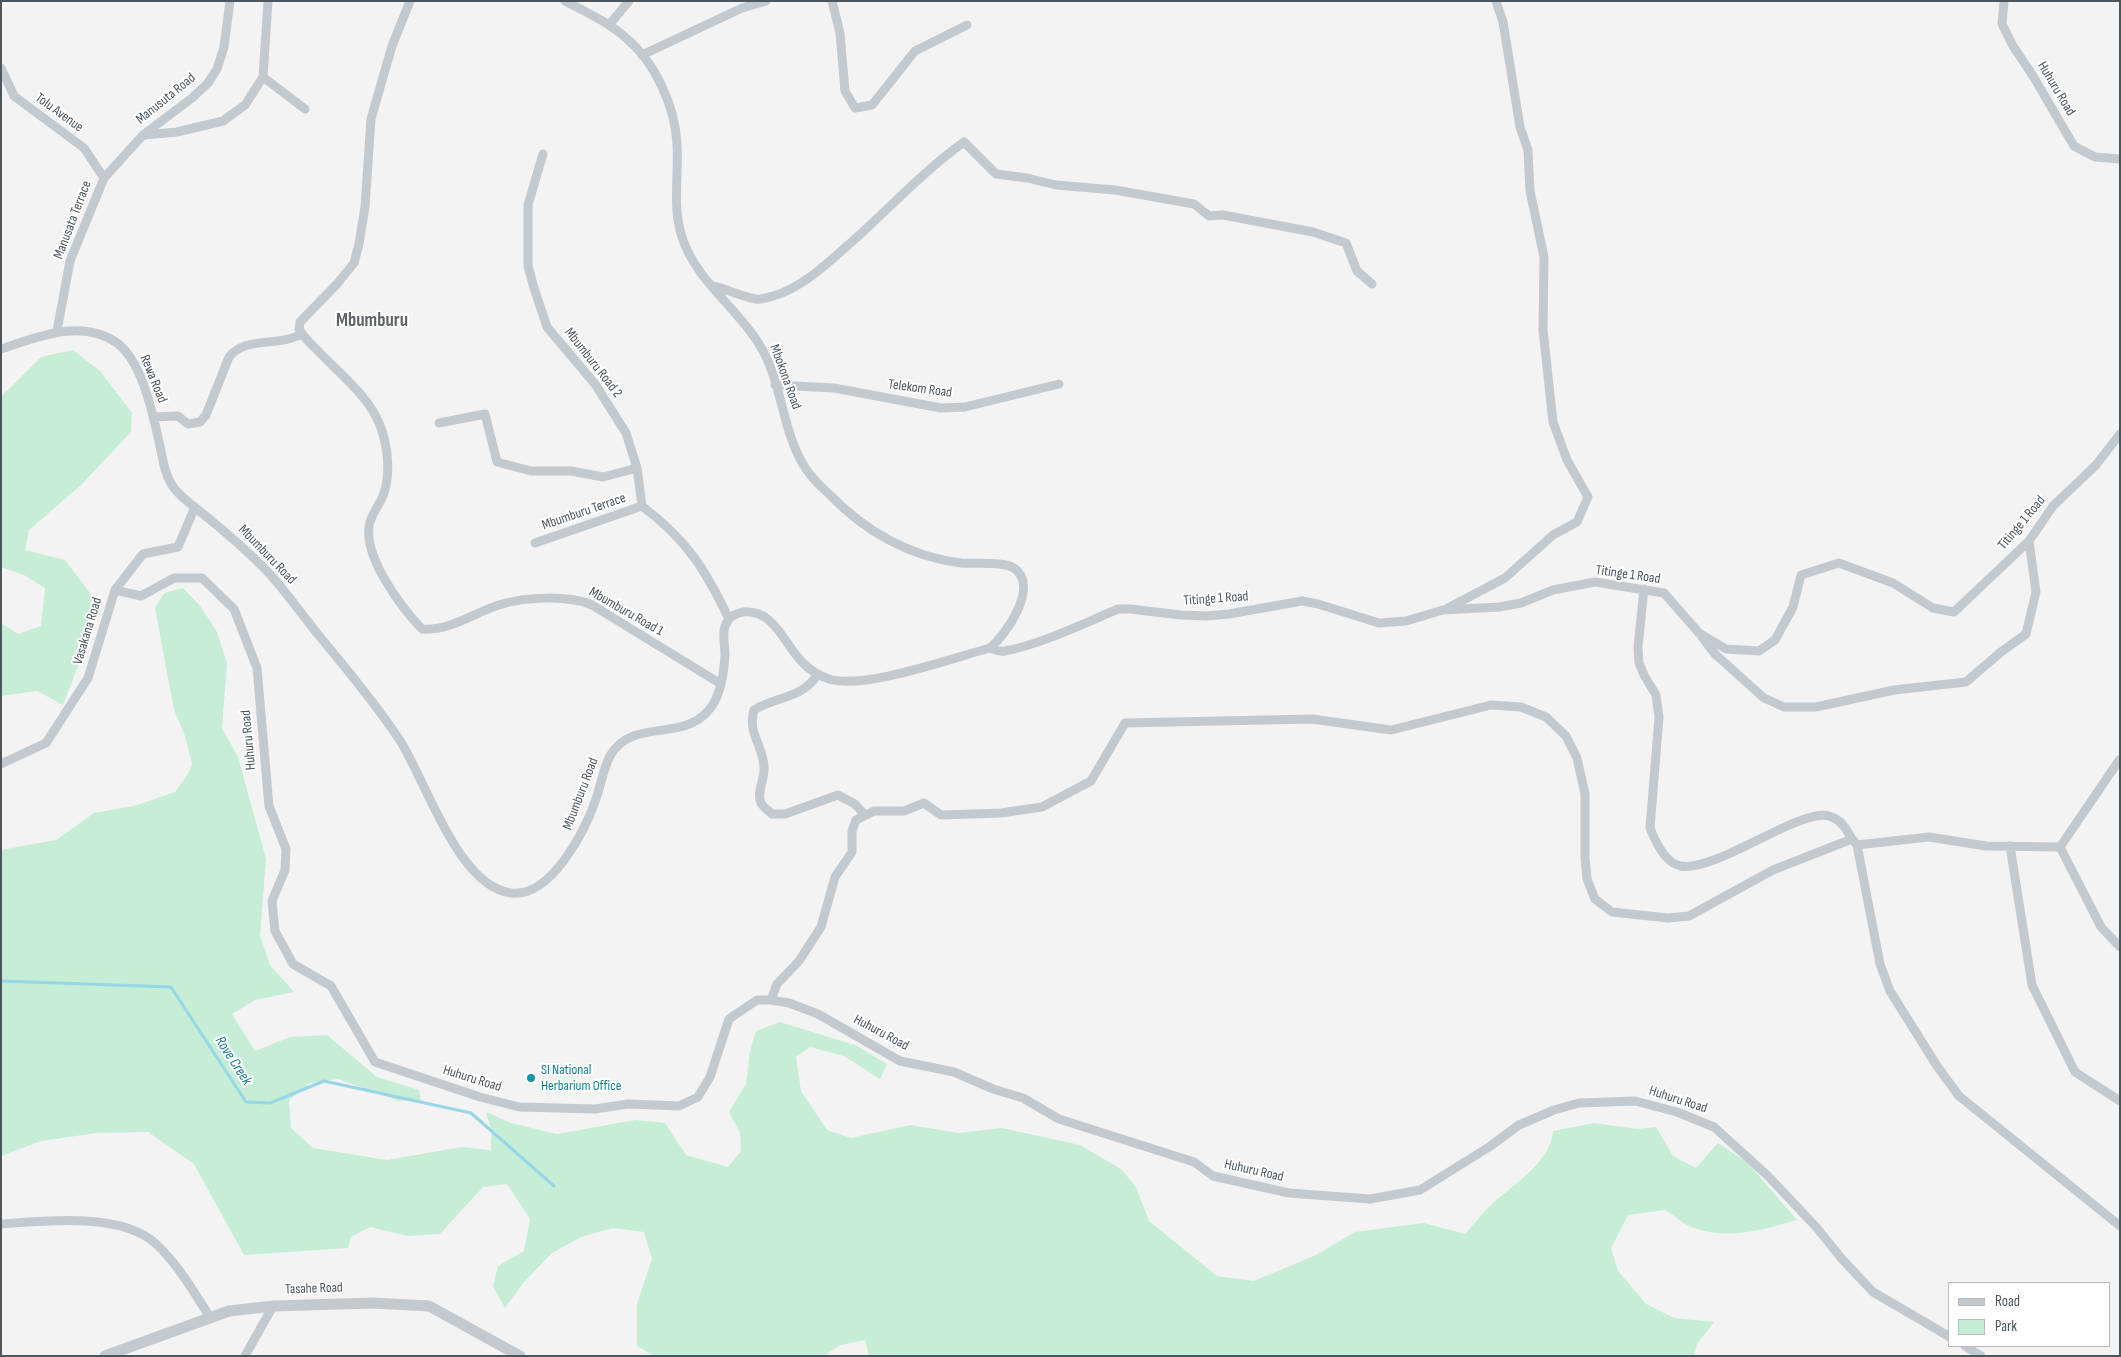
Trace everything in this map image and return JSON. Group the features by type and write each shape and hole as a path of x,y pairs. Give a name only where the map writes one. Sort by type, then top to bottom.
{"street":[{"name":"Manusuta Road","path":"104,178 144,135 208,84 217,69 224,47 230,1"},
{"path":"144,135 176,132 223,121 245,105 263,77 268,1"},
{"path":"153,417 178,416 188,424 200,422 206,415 229,357 234,351 248,345 292,340 302,334 299,329 300,322 337,284 354,263 366,206 371,119 392,46 410,1"},
{"name":"Mbokona Road","path":"565,1 609,25 628,39 642,55 665,93 673,117 677,142 677,211 681,234 687,250 761,346 776,384 796,451 806,470 840,506 859,522 903,548 960,563 1007,565 1015,569 1020,576 1024,594 998,641 990,648"},
{"path":"609,25 629,1"},
{"path":"642,55 742,8 766,1"},
{"path":"832,1 840,33 845,91 856,108 872,105 915,51 967,25"},
{"path":"1444,610 1505,578 1553,535 1577,522 1588,497 1567,460 1553,422 1543,330 1544,257 1530,190 1528,150 1520,127 1503,22 1496,1"},
{"name":"Huhuru Road","path":"2004,1 2002,24 2074,146 2095,157 2120,159"},
{"name":"Tolu Avenue","path":"1,68 14,96 84,148 104,178"},
{"path":"263,77 305,109"},
{"path":"713,286 758,300 783,293 816,273 867,229 946,155 964,142 996,174 1028,178 1056,185 1114,190 1194,204 1209,216 1223,215 1313,232 1346,243 1357,271 1372,284"},
{"name":"Mbumburu Road 2","path":"543,154 528,205 526,230 528,266 534,288 547,327 595,384 626,433 636,468 642,506"},
{"name":"Manusata Terrace","path":"57,331 70,260 104,178"},
{"name":"Rewa Road","path":"1,348 57,331 96,334 117,344 129,356 140,376 153,417 166,470 172,485 195,507"},
{"name":"Mbumburu Road 1","path":"302,334 361,396 380,426 385,441 387,473 383,497 369,526 371,551 380,571 410,617 422,629 432,630 451,626 501,604 531,598 574,598 592,604 721,684"},
{"name":"Telekom Road","path":"776,384 834,388 941,408 965,407 1058,384"},
{"path":"439,423 485,414 498,462 531,471 571,470 604,477 636,468"},
{"name":"Titinge 1 Road","path":"990,648 996,651 1004,651 1042,639 1118,609 1206,616 1230,614 1302,601 1379,622 1406,621 1444,610 1499,607 1521,603 1553,590 1595,582 1664,593 1698,633 1726,649 1759,651 1775,640 1793,607 1801,575 1839,563 1893,583 1933,608 1954,612 2029,541 2053,506 2096,465 2120,434"},
{"path":"642,506 666,525 692,553 713,584 729,619 736,614 745,612 756,614 768,621 778,629 804,664 818,674 830,679 844,681 872,680 990,648"},
{"name":"Mbumburu Terrace","path":"535,543 642,506"},
{"name":"Vasakana Road","path":"1,764 46,743 88,678 115,590 143,554 178,547 195,507"},
{"name":"Mbumburu Road","path":"195,507 230,536 268,572 360,686 400,741 458,852 474,871 500,890 514,893 524,892 537,887 562,861 580,838 596,799 604,771 617,746 627,738 642,732 678,729 694,723 708,711 716,699 721,684 725,654 725,627 729,619"},
{"path":"1698,633 1715,654 1764,698 1784,707 1816,707 1894,690 1966,682 2001,652 2026,634 2036,592 2029,541"},
{"name":"Huhuru Road","path":"115,590 141,596 174,578 202,578 234,609 257,668 269,806 286,849 285,870 272,901 275,931 293,964 331,986 375,1062 480,1097 519,1107 595,1109 628,1104 678,1106 698,1096 710,1077 729,1019 756,1000 771,1000 789,1003 818,1014 900,1061 954,1072 993,1089 1023,1098 1059,1119 1194,1162 1213,1176 1289,1193 1370,1198 1420,1190 1489,1147 1519,1125 1554,1110 1579,1103 1635,1101 1676,1112 1714,1127 1773,1182 1817,1228 1842,1259 1873,1292 1948,1336"},
{"path":"1644,589 1638,647 1644,675 1656,695 1659,717 1650,828 1655,841 1665,855 1679,866 1697,866 1791,823 1815,816 1830,816 1843,824 1854,842 1880,964 1886,982 1937,1066 1959,1096 2120,1226"},
{"path":"818,674 812,684 800,693 766,703 754,710 751,720 754,736 765,766 759,792 761,803 772,814 784,814 838,796 855,804 865,815"},
{"path":"771,1000 777,984 799,961 821,927 835,878 852,852 852,831 856,820 874,811 904,811 924,804 941,815 1001,813 1042,807 1091,781 1125,723 1312,719 1391,730 1491,705 1522,707 1530,710 1546,717 1566,736 1578,758 1585,794 1585,858 1587,879 1596,899 1612,912 1668,918 1689,916 1772,870 1854,842 1930,837 1986,846 2060,847"},
{"path":"2060,847 2120,759"},
{"path":"2010,846 2032,985 2075,1072 2120,1101"},
{"path":"2060,847 2101,927 2120,947"},
{"path":"1,1224 64,1220 103,1223 128,1228 153,1241 176,1265 210,1317"},
{"name":"Tasahe Road","path":"105,1356 229,1311 273,1306 373,1303 429,1306 520,1356"},
{"path":"245,1356 273,1306"},
{"path":"1967,1347 1981,1356"}],"green space":[{"path":"73,350 100,371 132,413 131,432 81,485 29,530 25,550 65,560 90,593 96,620 63,705 37,691 1,696 1,623 18,634 41,626 45,588 24,575 1,567 1,397 41,357"},
{"path":"183,588 201,607 217,632 227,663 222,728 238,757 266,859 260,936 270,965 294,992 255,1000 232,1014 255,1051 290,1037 327,1035 377,1077 419,1090 421,1100 399,1101 338,1079 310,1083 289,1100 291,1128 313,1148 387,1160 462,1147 491,1150 491,1131 486,1112 511,1123 557,1134 635,1120 665,1123 686,1155 728,1167 741,1151 740,1133 729,1112 746,1084 750,1051 756,1031 780,1022 855,1045 887,1064 880,1079 844,1056 810,1047 796,1057 801,1091 827,1130 851,1138 910,1125 959,1133 1002,1128 1080,1145 1121,1169 1136,1187 1149,1221 1217,1276 1254,1281 1316,1255 1355,1232 1424,1223 1465,1234 1489,1207 1538,1163 1545,1153 1553,1131 1594,1123 1637,1129 1656,1127 1673,1156 1696,1168 1718,1143 1748,1163 1797,1220 1759,1230 1720,1233 1707,1232 1690,1227 1665,1210 1628,1215 1611,1248 1618,1271 1646,1304 1674,1318 1714,1322 1697,1344 1694,1356 869,1356 865,1340 841,1345 823,1356 654,1356 637,1346 637,1304 652,1259 644,1232 613,1228 581,1237 552,1253 524,1282 505,1308 493,1286 498,1266 524,1251 530,1219 507,1184 483,1187 440,1234 408,1236 370,1227 351,1237 348,1248 244,1255 194,1164 148,1132 97,1133 41,1141 1,1156 1,850 56,840 94,813 134,806 175,792 188,774 192,764 185,736 174,710 155,608 164,593"}],"waterway":[{"name":"Rove Creek","path":"1,981 171,987 246,1102 270,1103 324,1081 471,1113 554,1186"}],"place":[{"name":"SI National Herbarium Office","path":"531,1078"}],"district":[{"name":"Mbumburu","path":"372,321"}]}
